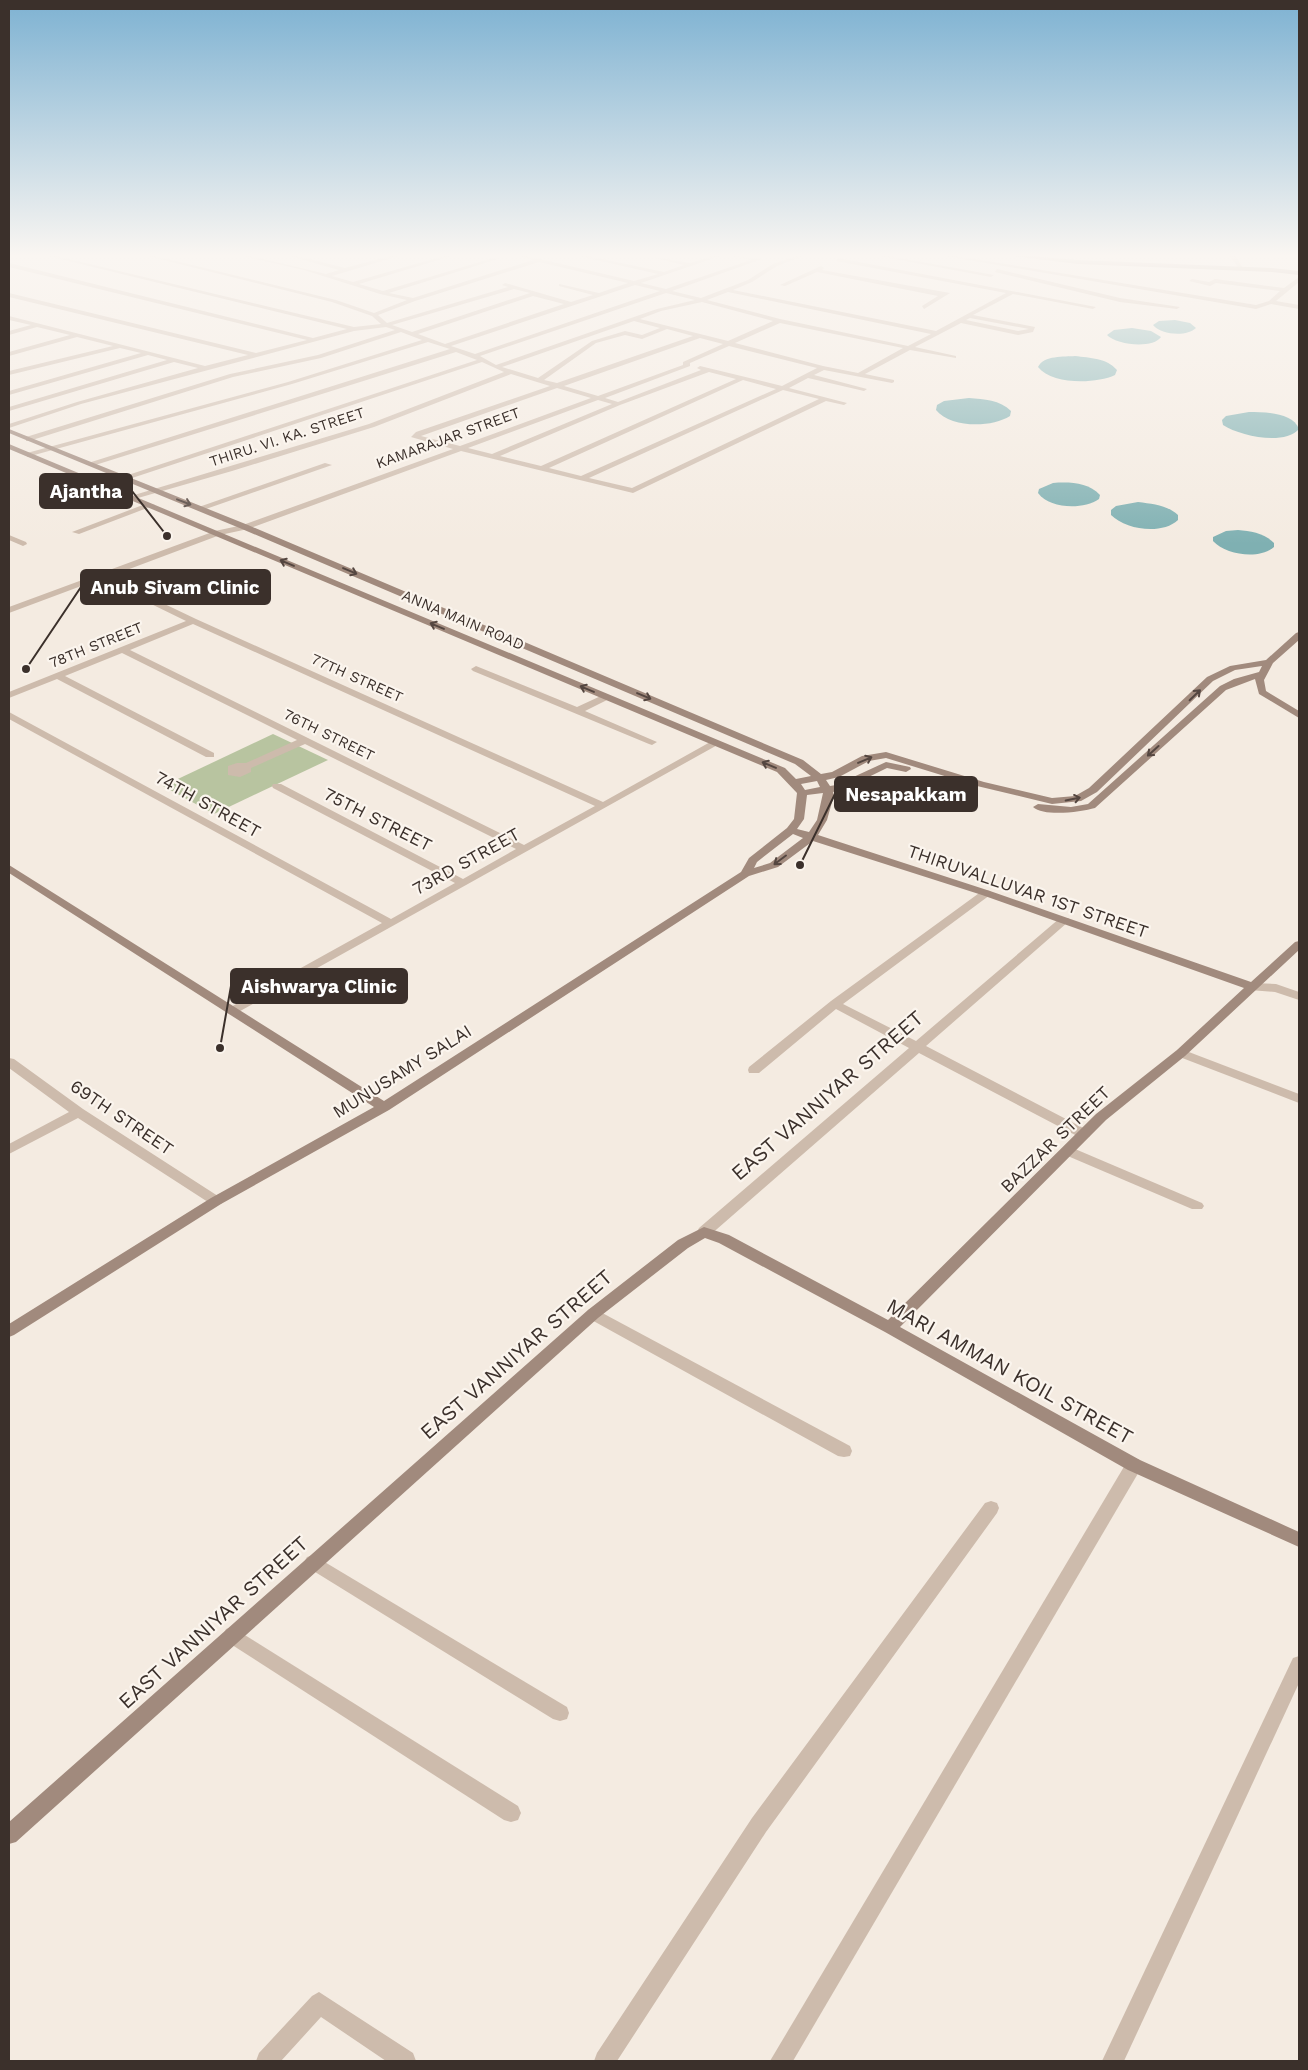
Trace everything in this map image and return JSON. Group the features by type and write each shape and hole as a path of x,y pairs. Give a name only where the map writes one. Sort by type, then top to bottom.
{"main road":[{"name":"ANNA MAIN ROAD","path":"9,431 156,492 200,508 799,762 821,778 828,790"},
{"name":"ANNA MAIN ROAD","path":"9,446 781,770 794,782 802,793"},
{"path":"1299,635 1269,662 1259,680 1262,692 1299,715"},
{"path":"794,782 821,778 846,770 866,758 886,755 1026,796 1052,801 1077,799 1093,790 1210,679 1233,668 1269,662"},
{"path":"744,874 753,860 791,830 799,818 802,793 838,788 886,765 903,768 971,790 1038,807 1082,809 1096,802 1223,688 1237,681 1262,674"},
{"path":"811,837 822,820 829,795 828,790"},
{"name":"THIRUVALLUVAR 1ST STREET","path":"791,830 986,893 1253,987"},
{"name":"MUNUSAMY SALAI","path":"9,1332 216,1201 384,1107 744,874 774,866 811,837"},
{"path":"9,868 384,1107"},
{"name":"BAZZAR STREET","path":"890,1328 1102,1117 1181,1053 1299,944"},
{"name":"EAST VANNIYAR STREET","path":"9,1834 593,1314 683,1244 704,1232"},
{"name":"MARI AMMAN KOIL STREET","path":"704,1232 724,1239 890,1328 1134,1465 1299,1540"}],"street":[{"path":"9,373 97,352"},
{"path":"142,352 204,368"},
{"path":"243,352 257,355"},
{"path":"9,426 79,403 269,352"},
{"path":"29,439 232,374 319,357 335,352"},
{"path":"30,455 290,383 391,352"},
{"path":"90,464 450,352"},
{"path":"460,352 475,356 495,367 510,372 618,404"},
{"path":"475,356 488,352"},
{"path":"495,367 540,352"},
{"path":"540,380 580,352"},
{"path":"654,352 419,434 416,437 632,491 826,398"},
{"name":"KAMARAJAR STREET","path":"9,610 218,533 245,527 688,365 685,363 713,352"},
{"path":"756,352 823,368 892,381"},
{"path":"860,374 903,352"},
{"path":"928,352 954,357"},
{"path":"9,393 148,353"},
{"path":"9,410 174,360"},
{"path":"124,478 482,360"},
{"path":"688,365 844,403"},
{"path":"582,478 810,376 823,368"},
{"path":"494,456 618,404 708,370"},
{"name":"THIRU. VI. KA. STREET","path":"134,498 259,462 387,419 510,372"},
{"path":"810,376 864,388"},
{"path":"542,468 743,378"},
{"path":"200,508 328,466"},
{"path":"76,532 151,506"},
{"path":"9,537 22,544 9,546"},
{"name":"77TH STREET","path":"100,576 193,621 602,805"},
{"name":"78TH STREET","path":"9,694 193,621"},
{"name":"76TH STREET","path":"121,649 524,849"},
{"path":"476,669 652,742"},
{"path":"57,675 210,755"},
{"path":"578,711 606,697"},
{"name":"74TH STREET","path":"9,715 390,923"},
{"path":"246,767 305,740"},
{"name":"73RD STREET","path":"233,1011 716,743"},
{"name":"75TH STREET","path":"277,786 463,883"},
{"path":"754,1070 835,1004 986,893"},
{"name":"EAST VANNIYAR STREET","path":"704,1232 1064,920"},
{"path":"1253,987 1276,988 1299,996"},
{"path":"835,1004 916,1048 1084,1134"},
{"path":"1181,1053 1299,1099"},
{"name":"69TH STREET","path":"9,1062 78,1112 216,1201"},
{"path":"9,1150 78,1112"},
{"path":"1068,1151 1197,1206"},
{"path":"593,1314 844,1451"},
{"path":"781,2061 1134,1465"},
{"path":"604,2061 759,1825 991,1508"},
{"path":"313,1562 560,1713"},
{"path":"232,1635 512,1813"},
{"path":"1112,2061 1299,1664"},
{"path":"268,2061 318,2003 405,2061"}],"green space":[{"path":"273,734 328,760 214,814 163,786"}],"water":[{"path":"1075,356 1098,359 1108,363 1117,370 1115,375 1097,380 1064,380 1045,373 1038,367 1045,360"},
{"path":"969,398 1002,404 1011,411 1010,416 993,423 971,424 951,420 936,410 937,405 944,401"},
{"path":"1249,412 1284,416 1296,423 1299,429 1283,437 1262,438 1240,433 1223,425 1222,420 1226,416"},
{"path":"1053,483 1084,485 1100,495 1099,499 1084,505 1058,505 1043,498 1038,493 1039,489"},
{"path":"1138,502 1169,509 1178,515 1178,520 1163,528 1144,529 1126,524 1111,515 1111,510 1116,506"},
{"path":"1238,530 1262,535 1274,543 1274,547 1260,554 1252,555 1226,550 1213,541 1213,537 1226,531"}],"place":[{"name":"Ajantha","path":"167,536"},
{"name":"Anub Sivam Clinic","path":"26,669"},
{"name":"Nesapakkam","path":"800,865"},
{"name":"Aishwarya Clinic","path":"220,1048"}]}
